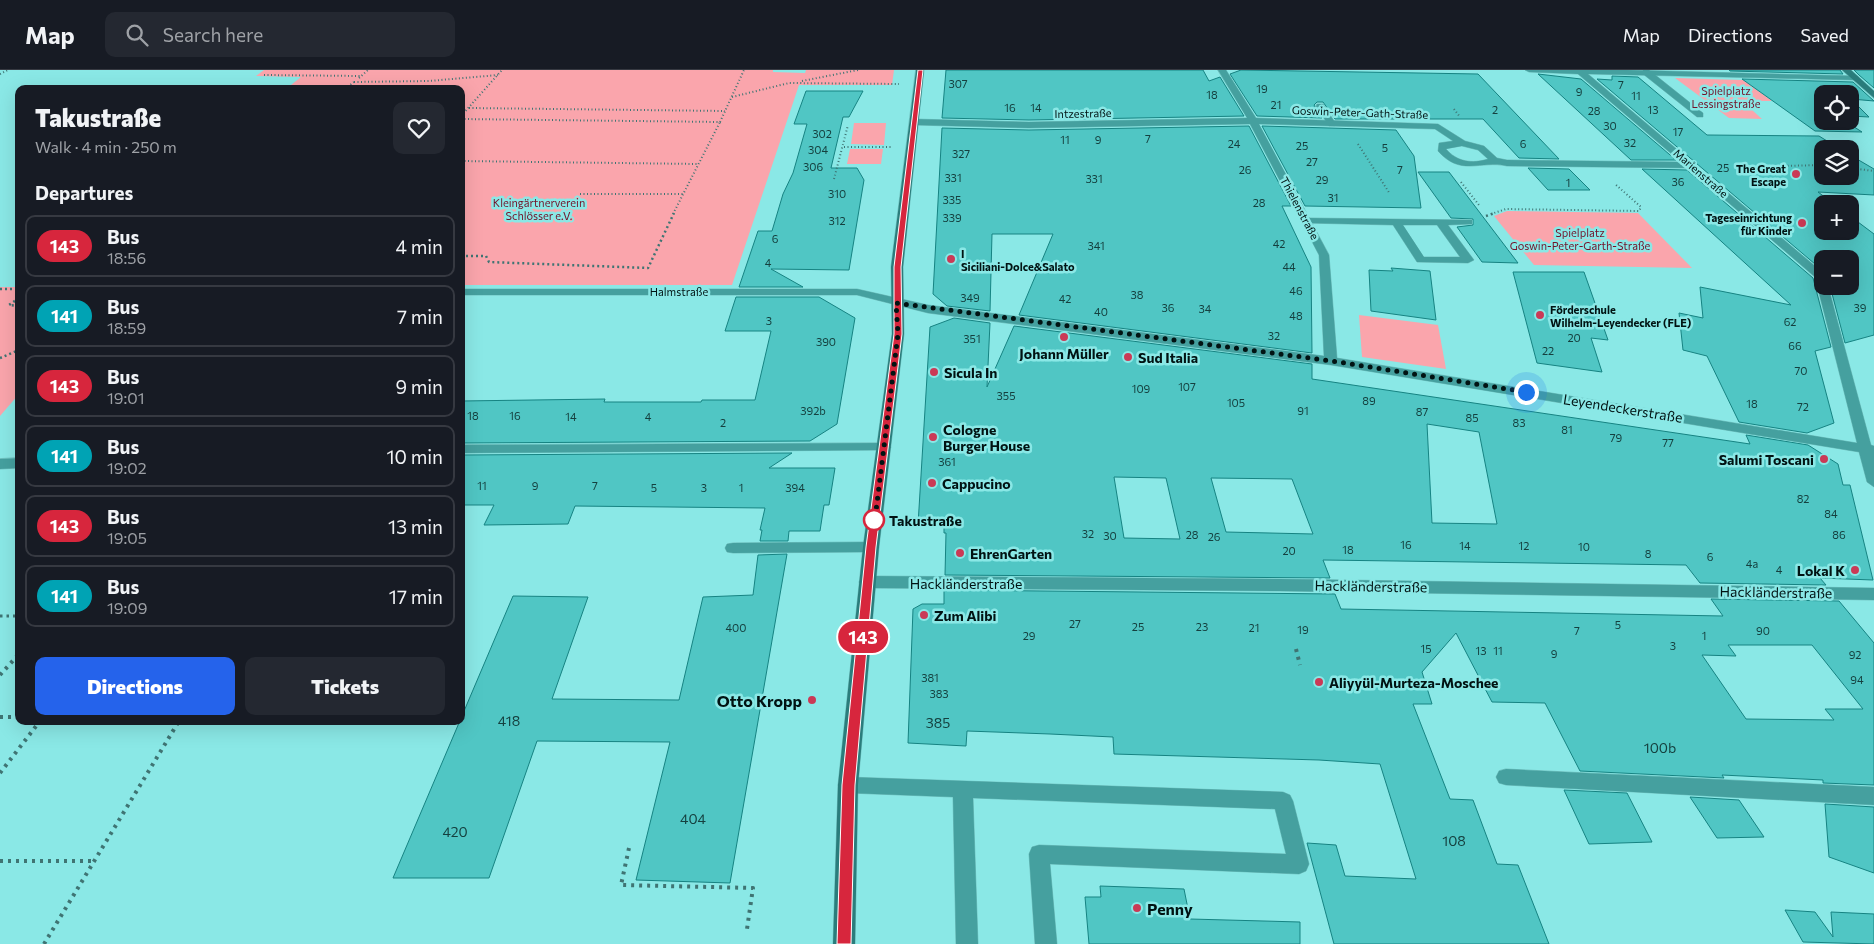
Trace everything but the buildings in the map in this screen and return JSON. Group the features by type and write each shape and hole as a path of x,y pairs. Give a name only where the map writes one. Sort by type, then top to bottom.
{"main road":[{"path":"844,944 848,785 871,547 898,334 896,303 898,260 920,86 920,70"},
{"path":"1846,70 1874,95"}],"street":[{"name":"Thielenstraße","path":"1222,70 1253,121 1324,255 1332,361"},
{"path":"1529,70 1855,78"},
{"name":"Marienstraße","path":"1580,70 1820,276 1869,449 1874,482"},
{"path":"1646,72 1700,115"},
{"path":"1320,106 1332,124"},
{"name":"Intzestraße","path":"914,122 1029,125 1253,121"},
{"name":"Goswin-Peter-Gath-Straße","path":"1253,121 1332,124 1425,124 1438,127 1462,143 1481,148 1490,154 1494,160"},
{"path":"1454,161 1441,149 1442,145 1462,143"},
{"name":"Goswin-Peter-Gath-Straße","path":"1454,161 1476,165 1494,160 1507,163 1692,165"},
{"path":"1308,222 1468,222"},
{"path":"1396,222 1421,260 1468,260 1440,222"},
{"name":"Halmstraße","path":"465,292 857,292 896,303"},
{"name":"Leyendeckerstraße","path":"896,303 1332,361 1869,449"},
{"path":"465,449 884,447"},
{"path":"0,464 15,463"},
{"path":"733,548 871,547"},
{"name":"Hackländerstraße","path":"868,582 1270,585 1874,594"},
{"path":"1506,777 1874,796"},
{"path":"848,785 1283,801 1299,864 1039,854 1046,944"},
{"path":"963,789 967,944"}],"path":[{"path":"0,74 8,70"},
{"path":"350,85 368,70"},
{"path":"465,113 502,70"},
{"path":"465,256 486,256 489,262 648,268 744,70"},
{"path":"731,98 789,82 858,70"},
{"path":"264,75 360,76"},
{"path":"354,82 429,81 498,75"},
{"path":"789,82 920,86"},
{"path":"469,108 725,111"},
{"path":"465,118 720,122"},
{"path":"1332,124 1339,129 1349,130 1390,194"},
{"path":"834,179 844,147 848,125"},
{"path":"844,147 884,147"},
{"path":"465,161 697,164"},
{"path":"1454,161 1448,166 1487,216 1506,209 1639,212 1641,208"},
{"path":"1742,167 1814,165"},
{"path":"1859,169 1874,171"},
{"path":"580,194 683,194"},
{"path":"0,289 15,289"},
{"path":"15,301 9,305 15,306"},
{"path":"1,356 15,351"},
{"path":"0,616 15,616"},
{"path":"1296,648 1300,665"},
{"path":"0,675 15,658"},
{"path":"0,717 15,716"},
{"path":"0,773 37,725"},
{"path":"44,944 177,725"},
{"path":"629,848 621,885 753,888 747,929"},
{"path":"0,861 93,861"}],"green space":[{"name":"Kleingärtnerverein Schlösser e.V.","path":"264,70 773,70 773,72 805,73 806,70 894,70 892,85 799,85 732,285 465,285 465,85 291,85 301,77 256,76"},
{"name":"Spielplatz Lessingstraße","path":"1675,78 1743,80 1772,101 1742,101 1762,119 1729,118"},
{"path":"854,123 886,123 884,145 851,144"},
{"path":"850,149 883,149 881,164 847,164"},
{"name":"Spielplatz Goswin-Peter-Garth-Straße","path":"1507,211 1638,213 1692,268 1534,265 1494,216"},
{"path":"0,287 15,287 15,399 0,416"},
{"path":"1359,315 1438,325 1446,369 1362,357"}],"bus line":[{"name":"143","path":"844,944 848,785 871,547 898,334 896,303 898,267 914,122 920,86 920,70"}],"place":[{"name":"The Great Escape","path":"1796,174"},
{"name":"Tageseinrichtung für Kinder","path":"1802,223"},
{"name":"I Siciliani-Dolce&Salato","path":"951,259"},
{"name":"Förderschule Wilhelm-Leyendecker (FLE)","path":"1540,315"},
{"name":"Johann Müller","path":"1064,337"},
{"name":"Sud Italia","path":"1128,357"},
{"name":"Sicula In","path":"934,372"},
{"name":"Cologne Burger House","path":"933,437"},
{"name":"Salumi Toscani","path":"1824,459"},
{"name":"Cappucino","path":"932,483"},
{"name":"Takustraße","path":"874,520"},
{"name":"EhrenGarten","path":"960,553"},
{"name":"Lokal K","path":"1855,570"},
{"name":"Zum Alibi","path":"924,615"},
{"name":"Aliyyül-Murteza-Moschee","path":"1319,682"},
{"name":"Otto Kropp","path":"812,700"},
{"name":"Penny","path":"1137,908"}],"route":[{"path":"874,520 874,527 898,334 896,303 928,309 1332,361 1526,392"}]}
